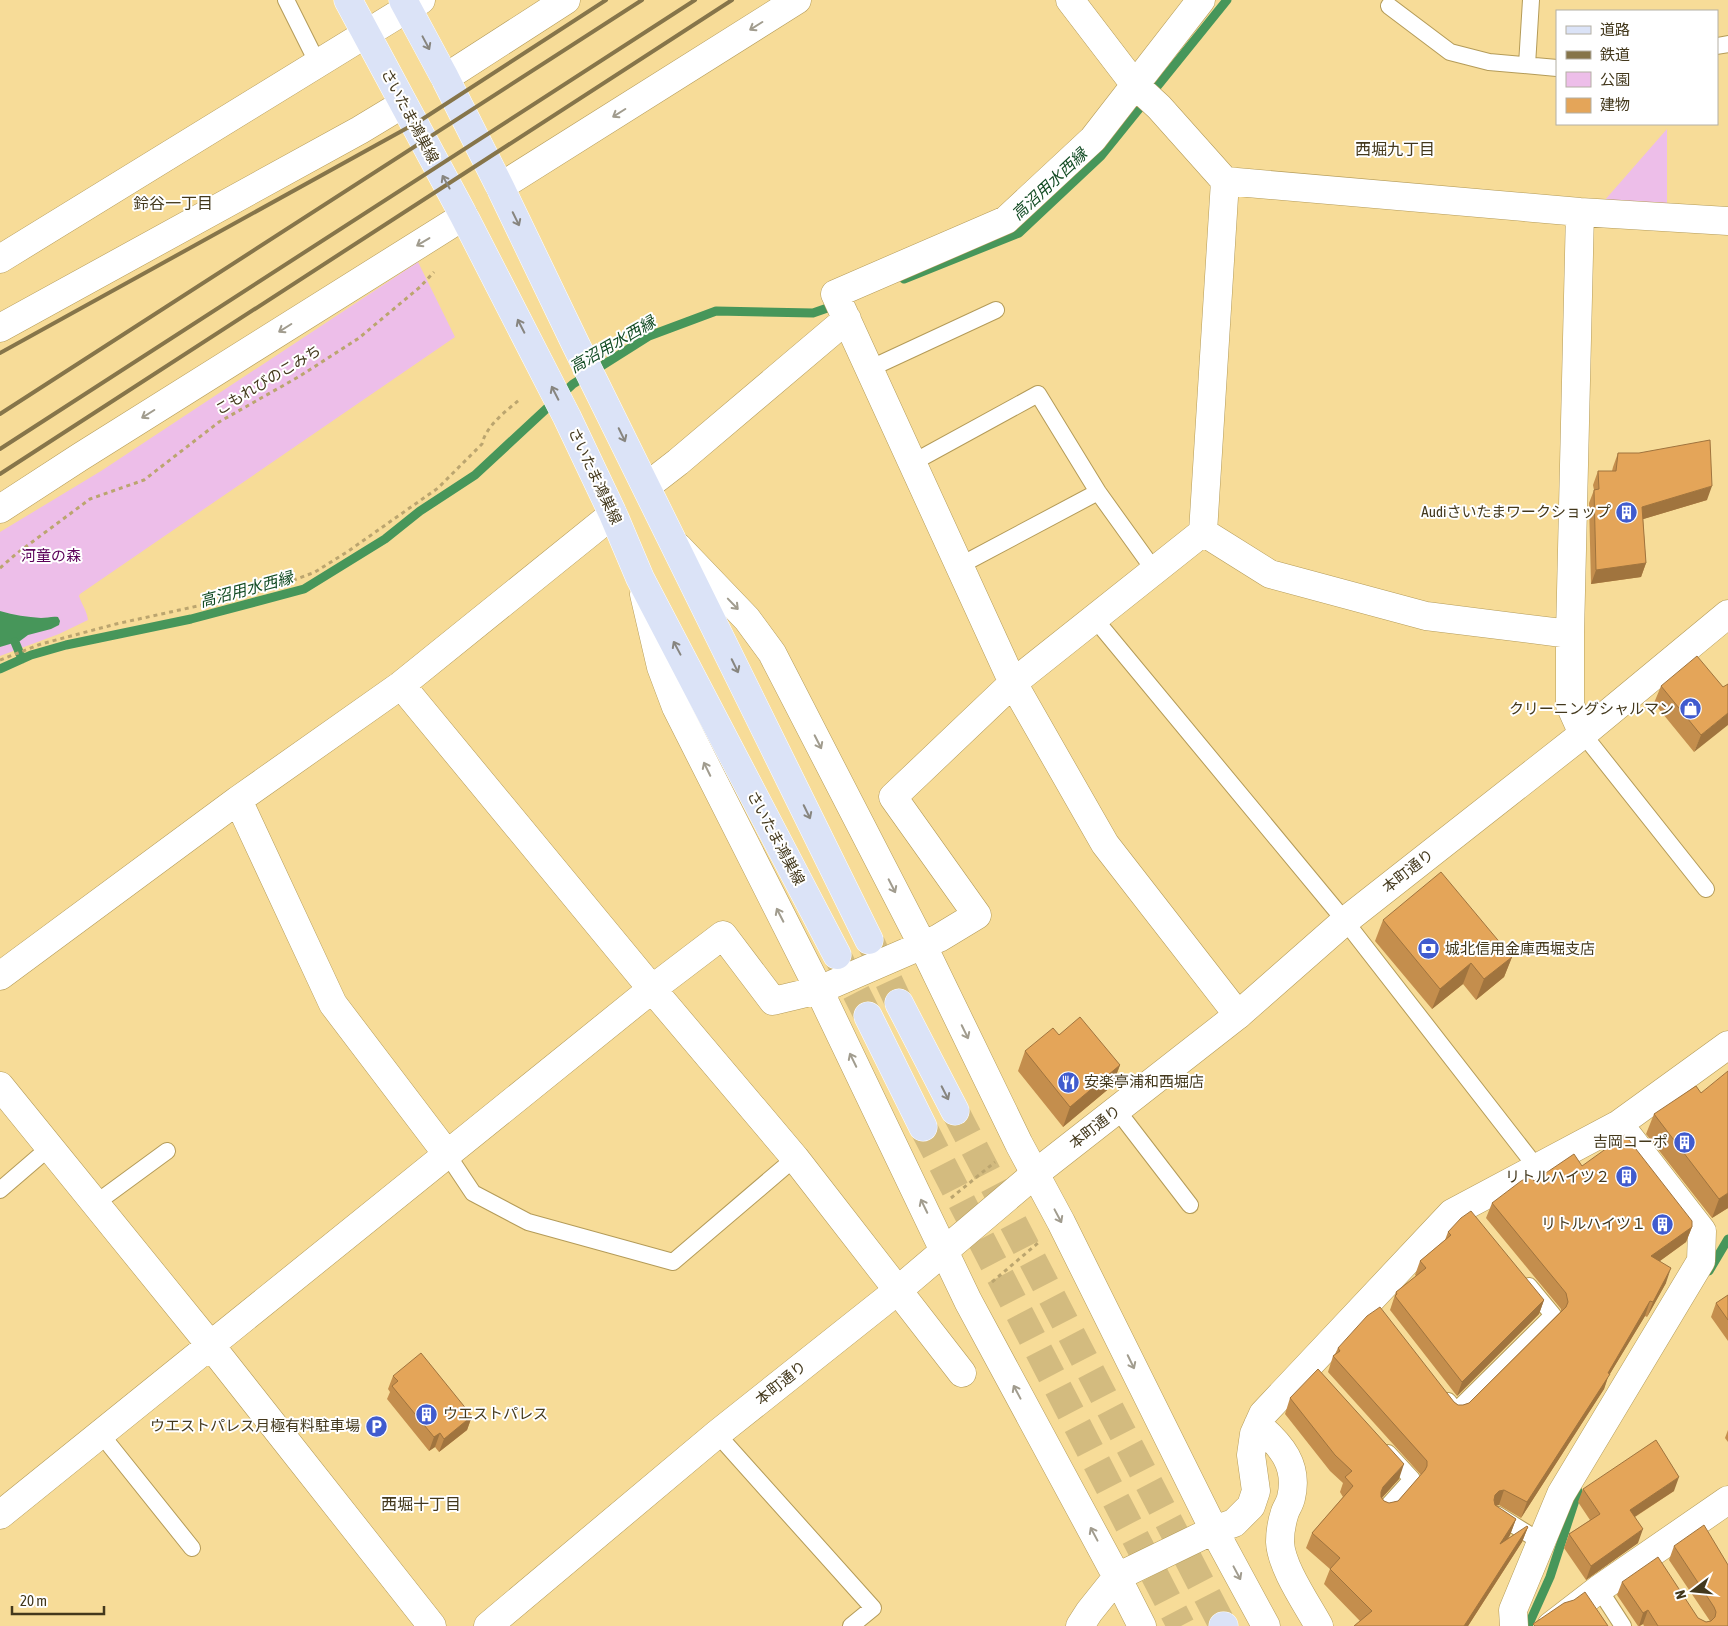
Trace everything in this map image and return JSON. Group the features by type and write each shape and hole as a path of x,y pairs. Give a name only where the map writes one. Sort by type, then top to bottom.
{"main road":[{"name":"さいたま鴻巣線","path":"348,0 464,216 543,369 613,514 640,578 837,955"},
{"path":"410,3 445,78 869,940"},
{"path":"899,1002 955,1111"},
{"path":"868,1016 923,1127"}],"street":[{"path":"445,78 566,0"},
{"path":"500,187 797,0"},
{"path":"1070,0 1135,85 1159,107 1225,181 1580,212 1728,221"},
{"path":"647,486 678,462 842,310 1006,220 1093,139 1201,0"},
{"path":"0,259 367,34 410,3"},
{"path":"0,328 403,104"},
{"path":"0,1515 652,989 723,935 773,1001 819,990 923,946 977,915 893,797 1013,682 1203,532 1225,181"},
{"path":"1580,212 1570,705 1583,734"},
{"path":"0,509 464,216"},
{"path":"842,310 1013,682 1105,844 1238,1014"},
{"path":"0,976 238,800 401,685 613,514"},
{"path":"1203,532 1270,574 1426,616 1570,634"},
{"path":"675,544 747,619 772,653 923,946 1019,1144 1036,1173 1214,1530 1266,1626"},
{"path":"640,578 661,668 676,707 819,990 968,1301 1142,1626"},
{"name":"本町通り","path":"488,1626 717,1434 897,1291 1036,1173 1238,1014 1345,921 1583,734 1728,614"},
{"path":"401,685 652,989 795,1158 962,1372"},
{"path":"238,800 333,1004 447,1154"},
{"path":"1080,1626 1088,1612 1117,1577 1234,1522 1251,1506 1256,1492 1252,1455 1254,1434 1263,1414 1315,1373 1376,1309 1452,1213 1471,1214 1537,1168 1619,1124 1728,1045"},
{"path":"0,1086 211,1346 432,1626"},
{"path":"1514,1626 1513,1610 1561,1494 1701,1261 1702,1231 1619,1124"},
{"path":"1258,1425 1277,1441 1291,1468 1291,1498 1285,1513 1280,1543 1289,1572 1319,1626"},
{"path":"1551,1626 1599,1589 1658,1560 1728,1500"}],"lane":[{"path":"286,0 318,64"},
{"path":"1527,65 1531,0"},
{"path":"1388,6 1450,52 1489,62 1556,68"},
{"path":"870,369 996,310"},
{"path":"912,463 1038,394 1098,492 1154,570"},
{"path":"959,566 1098,492"},
{"path":"1094,618 1345,921 1537,1168"},
{"path":"1583,734 1706,889"},
{"path":"1117,1110 1190,1205"},
{"path":"0,1190 50,1147"},
{"path":"96,1203 167,1151"},
{"path":"447,1154 473,1193 528,1222 673,1262 795,1158"},
{"path":"1438,1387 1456,1411 1553,1315 1521,1276"},
{"path":"100,1433 192,1548"},
{"path":"717,1434 872,1608 851,1626"},
{"path":"1380,1444 1412,1479 1385,1509"},
{"path":"1498,1515 1541,1542"},
{"path":"1599,1589 1623,1626"}],"path":[{"name":"こもれびのこみち","path":"0,568 90,499 144,480 218,422 300,376 360,338 420,287 439,267"},
{"path":"0,660 41,644 116,624 243,595 281,585 315,572 347,552 438,488 482,444 484,436 499,418 519,400"},
{"path":"950,1198 996,1161"},
{"path":"985,1287 1044,1238"}],"green space":[{"path":"1667,129 1667,203 1604,201"},
{"name":"河童の森","path":"418,262 455,337 80,594 79,596 88,620 59,634 0,656 0,532 101,471"}],"shaded area":[{"path":"0,611 31,617 58,617 60,621 59,625 51,629 28,635 20,641 0,647"}],"building":[{"name":"Audiさいたまワークショップ","path":"1710,440 1712,486 1642,507 1646,563 1596,570 1594,490 1599,489 1598,471 1616,471 1618,453 1639,453"},
{"path":"1697,656 1723,687 1728,684 1728,713 1701,735 1661,686"},
{"path":"1441,872 1512,957 1484,979 1471,963 1440,989 1383,920"},
{"path":"1080,1017 1120,1065 1070,1107 1025,1051 1053,1028 1059,1035"},
{"path":"1728,1071 1728,1193 1719,1199 1654,1114 1696,1086 1701,1093"},
{"path":"1625,1135 1692,1221 1692,1227 1651,1256 1671,1268 1653,1302 1650,1301 1608,1373 1610,1374 1527,1502 1504,1490 1499,1491 1495,1495 1495,1505 1516,1519 1500,1544 1528,1527 1464,1626 1354,1626 1372,1611 1330,1569 1340,1558 1312,1533 1353,1486 1345,1477 1352,1471 1335,1455 1290,1398 1318,1369 1404,1464 1383,1487 1381,1492 1381,1497 1384,1501 1389,1503 1398,1501 1425,1470 1427,1461 1333,1356 1340,1351 1338,1348 1367,1316 1380,1307 1454,1402 1458,1405 1469,1403 1566,1307 1568,1302 1566,1293 1492,1203 1521,1181 1530,1176 1534,1181 1574,1154 1582,1166"},
{"path":"1471,1211 1544,1300 1462,1382 1395,1296 1396,1292 1426,1268 1420,1261 1451,1235 1448,1232 1461,1218"},
{"path":"1728,1295 1728,1320 1716,1303"},
{"name":"ウエストパレス","path":"421,1353 472,1416 444,1439 440,1433 434,1437 392,1386 398,1381 393,1376"},
{"path":"1656,1440 1679,1477 1630,1510 1643,1529 1591,1566 1569,1534 1600,1514 1583,1489"},
{"path":"1704,1525 1728,1565 1728,1626 1658,1626 1648,1610 1643,1613 1622,1582 1658,1557 1698,1618 1706,1622 1711,1621 1715,1617 1714,1607 1674,1546"},
{"path":"1585,1592 1608,1626 1535,1626 1533,1624 1564,1603 1574,1600"}],"waterway":[{"name":"高沼用水西縁","path":"904,279 1019,233 1101,156 1227,0"},
{"name":"高沼用水西縁","path":"0,669 31,655 66,645 191,619 304,589 385,539 420,511 475,475 573,384 649,336 716,311 813,313 836,305"},
{"path":"15,642 22,659"},
{"path":"1709,1271 1728,1239"},
{"path":"1528,1626 1550,1577 1578,1491"}],"tunnel":[{"path":"871,943 899,1003"},
{"path":"837,955 868,1016"},
{"path":"955,1111 1223,1626"},
{"path":"923,1127 1181,1626"}],"railway":[{"path":"0,353 418,122 606,0"},
{"path":"0,414 642,0"},
{"path":"0,449 695,0"},
{"path":"0,474 732,0"}],"place":[{"name":"Audiさいたまワークショップ","path":"1627,512"},
{"name":"クリーニングシャルマン","path":"1690,709"},
{"name":"城北信用金庫西堀支店","path":"1429,949"},
{"name":"安楽亭浦和西堀店","path":"1068,1082"},
{"name":"吉岡コーポ","path":"1684,1142"},
{"name":"リトルハイツ２","path":"1626,1177"},
{"name":"リトルハイツ１","path":"1662,1224"},
{"name":"ウエストパレス","path":"427,1414"},
{"name":"ウエストパレス月極有料駐車場","path":"376,1426"}],"district":[{"name":"西堀九丁目","path":"1395,149"},
{"name":"鈴谷一丁目","path":"173,203"},
{"name":"西堀十丁目","path":"421,1504"}]}
